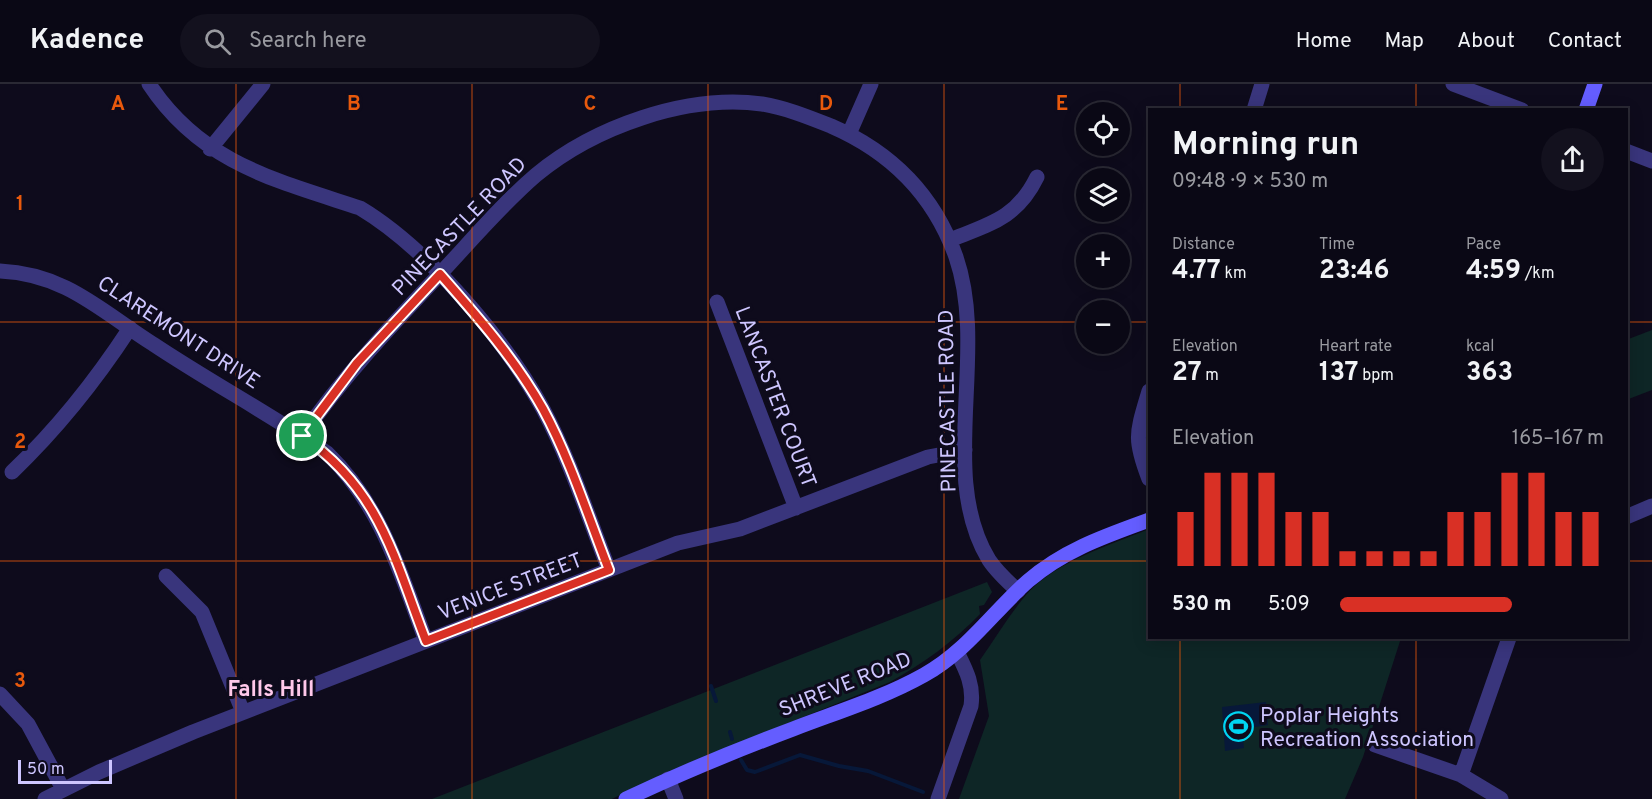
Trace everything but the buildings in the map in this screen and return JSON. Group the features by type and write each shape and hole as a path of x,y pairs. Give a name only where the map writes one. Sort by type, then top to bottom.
{"main road":[{"path":"1587,108 1595,84"},
{"name":"SHREVE ROAD","path":"626,799 668,779 884,694 924,675 957,652 1045,567 1076,547 1148,520"}],"street":[{"path":"149,84 176,119 210,148 256,173 360,208 374,217 440,274 505,351 543,410 559,442 609,570"},
{"path":"210,148 263,84"},
{"path":"849,134 871,84"},
{"path":"1255,108 1262,84"},
{"path":"1453,84 1477,88 1518,108"},
{"name":"PINECASTLE ROAD","path":"302,436 357,363 537,174 587,140 633,121 693,106 740,103 779,107 849,134 877,150 914,183 930,203 950,240 964,290 970,326 966,481 977,535 991,564 1018,591"},
{"path":"1628,152 1652,161"},
{"path":"950,240 1008,215 1029,193 1037,177"},
{"name":"CLAREMONT DRIVE","path":"0,271 38,275 77,292 327,453 345,470 370,505 426,641"},
{"name":"LANCASTER COURT","path":"717,302 796,508"},
{"path":"12,472 39,447 78,400 130,328"},
{"path":"1148,394 1137,431 1137,444 1148,476"},
{"name":"VENICE STREET","path":"45,799 63,789 243,712 678,543 740,529 928,457 965,450"},
{"path":"1628,515 1652,506"},
{"path":"166,576 202,612 243,712"},
{"path":"1461,775 1509,639"},
{"path":"938,799 972,700 971,684 957,652"},
{"path":"0,694 28,724 63,789"},
{"path":"1375,746 1461,775 1501,799"},
{"path":"668,779 676,799"}],"green space":[{"path":"1652,330 1652,390 1628,399 1628,339"},
{"name":"Poplar Heights Recreation Association","path":"1148,529 1148,639 1401,639 1363,757 1345,799 959,799 989,716 980,660 1026,595 1038,583 1067,564"},
{"path":"987,582 992,592 984,605 979,606 980,614 949,643 903,675 667,772 612,799 432,799"}],"water":[{"name":"Poplar Heights Recreation Association","path":"1266,702 1268,725 1242,729 1244,748 1225,751 1222,707"}],"waterway":[{"path":"711,686 716,701"},
{"path":"730,732 732,739"},
{"path":"741,760 747,770 755,772 800,755 868,771 923,792"}],"place":[{"name":"Poplar Heights Recreation Association","path":"1239,727"}],"district":[{"name":"Falls Hill","path":"271,688"}],"route":[{"path":"440,274 472,309 505,351 543,410 559,442 609,570 426,641 375,512 345,470 327,453 302,436 331,394 357,363 440,274"}]}
